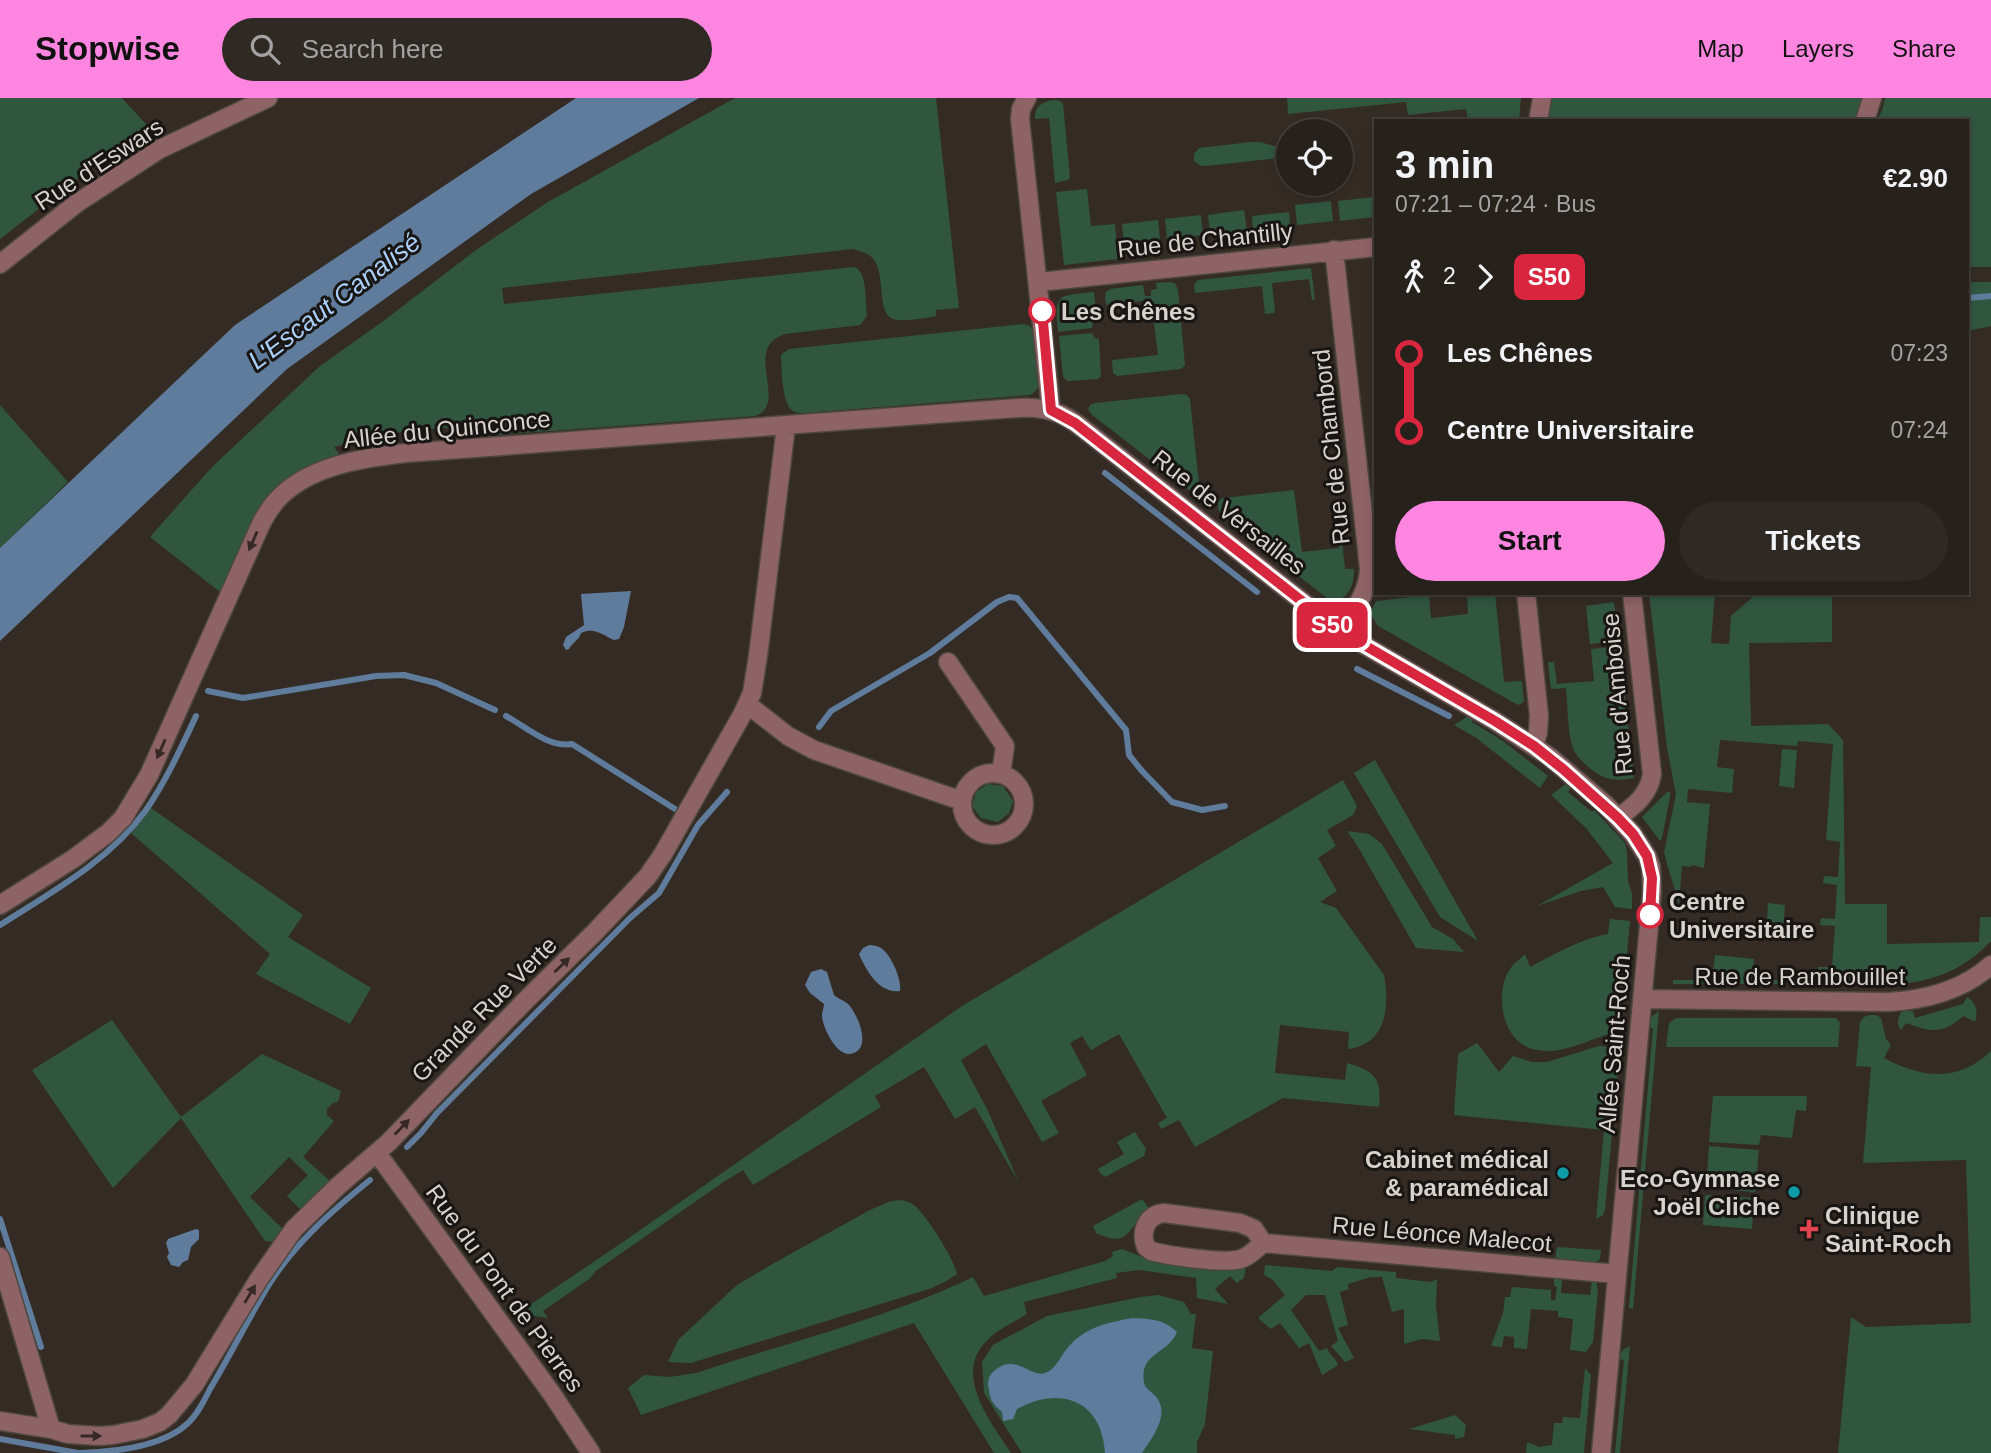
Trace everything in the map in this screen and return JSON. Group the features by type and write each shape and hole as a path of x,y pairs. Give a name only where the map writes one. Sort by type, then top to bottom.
{"street":[{"name":"Rue d'Eswars","path":"0,264 77,203 160,149 268,98"},
{"path":"1027,98 1021,109 1020,119 1051,410"},
{"path":"1538,119 1542,98"},
{"path":"1866,119 1872,98"},
{"name":"Rue de Chantilly","path":"1039,282 1374,247"},
{"name":"Rue de Chambord","path":"1334,250 1369,568 1368,585 1340,631"},
{"name":"Allée du Quinconce","path":"0,905 73,859 123,818 149,775 261,524 276,501 293,487 334,466 393,455 1018,408 1037,407 1051,410"},
{"name":"Rue de Versailles","path":"1051,410 1066,416 1340,631 1534,746 1618,818"},
{"name":"Grande Rue Verte","path":"0,1421 83,1436 113,1435 143,1429 169,1415 194,1385 259,1279 294,1229 377,1153 648,876 663,854 752,693 786,426"},
{"path":"1526,595 1539,724 1534,746"},
{"name":"Rue d'Amboise","path":"1618,818 1644,796 1651,783 1652,774 1632,595"},
{"path":"948,662 1005,746 1001,774"},
{"path":"747,704 788,736 814,750 962,801"},
{"path":"988,773 1001,774 1015,782 1023,795 1023,811 1010,830 996,835 981,832 968,823 962,801 966,788 975,778 988,773"},
{"name":"Allée Saint-Roch","path":"1601,1453 1652,892 1651,867 1641,846 1618,818"},
{"name":"Rue de Rambouillet","path":"1642,999 1914,1000 1953,989 1991,965"},
{"name":"Rue du Pont de Pierres","path":"377,1153 552,1394 591,1453"},
{"path":"1157,1213 1164,1213 1240,1223 1254,1229 1263,1242 1249,1256 1224,1261 1151,1251 1146,1247 1143,1235 1151,1218 1157,1213"},
{"name":"Rue Léonce Malecot","path":"1263,1242 1617,1274"},
{"path":"0,1257 51,1429"}],"green space":[{"path":"0,98 122,98 155,134 99,162 0,239"},
{"path":"735,98 936,98 959,308 936,310 936,316 917,319 898,320 890,317 885,311 879,271 875,262 867,254 853,249 502,288 504,304 855,267 864,282 867,316 860,325 785,334 773,341 767,351 765,363 768,400 765,410 755,416 496,435 494,423 383,434 334,447 340,455 313,464 292,476 220,592 150,537 212,467 320,366 476,250 548,202"},
{"path":"1287,98 1521,98 1519,119 1468,119 1466,109 1408,115 1406,102 1288,114"},
{"path":"1552,98 1863,98 1856,119 1547,119"},
{"path":"1885,98 1991,98 1991,267 1969,267 1969,119 1877,119"},
{"path":"1054,100 1063,104 1070,177 1055,183 1049,118 1035,119 1040,105"},
{"path":"1260,142 1276,147 1276,158 1201,166 1194,161 1194,154 1199,148"},
{"path":"1087,189 1091,226 1115,224 1118,259 1064,265 1056,192"},
{"path":"1374,197 1374,217 1340,221 1338,201"},
{"path":"1331,201 1333,221 1297,225 1295,205"},
{"path":"1244,210 1247,230 1210,234 1208,215"},
{"path":"1289,212 1290,226 1253,230 1252,216"},
{"path":"1201,215 1203,235 1167,239 1165,219"},
{"path":"1158,220 1160,240 1124,243 1122,224"},
{"path":"1311,268 1315,300 1312,300 1309,279 1272,283 1275,313 1265,314 1262,286 1195,293 1194,285 1198,280"},
{"path":"1969,282 1991,282 1991,326 1969,331"},
{"path":"1156,283 1175,283 1178,290 1185,365 1181,369 1117,376 1113,373 1112,360 1158,355 1151,300 1106,305 1105,293 1110,289 1143,285 1145,296 1151,296 1151,290 1157,289"},
{"path":"1094,292 1097,320 1093,322 1092,328 1058,332 1057,310 1061,299 1072,294"},
{"path":"1023,324 1030,326 1032,331 1039,366 1038,387 1030,395 805,413 797,413 789,408 783,387 781,355 789,349"},
{"path":"1092,333 1099,339 1101,376 1098,379 1067,381 1063,377 1059,336"},
{"path":"1181,394 1190,399 1199,484 1194,491 1189,490 1088,409 1095,403"},
{"path":"0,405 68,482 0,548"},
{"path":"1294,490 1302,552 1339,548 1337,531 1341,531 1345,569 1354,569 1351,587 1344,597 1334,600 1327,598 1224,518 1218,509 1218,501 1223,498"},
{"path":"1429,595 1431,618 1468,614 1467,595 1495,595 1504,682 1522,681 1524,702 1518,705 1378,626 1370,613 1376,601"},
{"path":"1649,595 1715,595 1711,643 1729,644 1731,616 1755,595 1832,595 1832,642 1749,643 1751,726 1828,724 1843,740 1845,904 1887,904 1887,944 1979,942 1980,917 1991,917 1991,941 1972,958 1931,978 1888,985 1817,984 1818,967 1832,967 1835,926 1820,925 1821,918 1835,919 1837,885 1823,883 1824,876 1838,877 1840,842 1826,840 1833,744 1798,741 1797,746 1720,740 1717,767 1734,769 1732,793 1688,789 1687,802 1710,804 1704,868 1682,866 1679,905 1664,853 1676,794 1667,748"},
{"path":"1614,602 1619,641 1590,644 1586,606"},
{"path":"1619,646 1634,778 1617,780 1597,774 1576,754 1569,732 1566,688 1551,689 1548,662 1554,662 1557,684 1594,681 1591,649"},
{"path":"1468,716 1473,718 1472,722 1503,741 1548,776 1540,788 1475,737 1454,725"},
{"path":"1782,749 1797,750 1794,788 1779,786"},
{"path":"1375,760 1478,941 1440,917 1354,773"},
{"path":"1343,780 1357,806 1353,815 1327,830 1336,846 1318,858 1337,891 1320,902 1336,908 1384,975 1386,999 1383,1022 1370,1040 1361,1046 1348,1049 1349,1032 1280,1025 1275,1073 1345,1080 1347,1063 1364,1069 1374,1077 1379,1089 1379,1107 1283,1098 1195,1147 1179,1120 1161,1129 1158,1123 1167,1118 1119,1034 1091,1050 1082,1036 1070,1043 1087,1075 1041,1101 1059,1133 1042,1142 986,1044 961,1060 988,1111 1019,1183 975,1107 955,1119 924,1067 875,1096 881,1107 753,1185 743,1170 725,1181 543,1311 548,1318 534,1316 527,1307 962,1006"},
{"path":"1567,783 1571,787 1568,792 1592,812 1594,810 1625,843 1632,909 1615,907 1603,887 1581,891 1537,906 1613,863 1586,828 1551,795"},
{"path":"988,784 1003,786 1013,801 1009,813 998,822 981,818 972,806 976,792"},
{"path":"1670,792 1670,797 1660,841 1642,817"},
{"path":"151,808 303,915 288,937 371,988 350,1024 256,974 270,954 131,833"},
{"path":"1347,831 1369,834 1382,844 1432,927 1453,939 1464,952 1416,948"},
{"path":"1768,903 1785,905 1783,939 1766,938"},
{"path":"1610,919 1630,921 1620,1032 1554,1051 1525,1046 1510,1032 1503,1011 1503,988 1510,969 1525,954 1530,967 1578,943 1608,934"},
{"path":"1715,955 1754,959 1752,980 1780,980 1779,984 1673,984 1673,980 1712,980"},
{"path":"1967,997 1976,1008 1975,1022 1963,1016 1943,1029 1930,1030 1906,1023 1901,1030 1899,1027 1898,1020 1902,1011 1913,1011 1915,1018 1963,1004"},
{"path":"1659,1011 1633,1309 1629,1308 1653,1028 1648,1027 1651,1017"},
{"path":"1869,1015 1881,1018 1886,1039 1891,1045 1884,1058 1912,1070 1953,1073 1966,1068 1991,1051 1991,1453 1838,1453 1851,1317 1866,1327 1971,1323 1966,1160 1863,1163 1871,1067 1856,1066 1860,1022"},
{"path":"1676,1018 1836,1018 1840,1023 1838,1047 1666,1047 1669,1023"},
{"path":"112,1020 181,1117 262,1054 341,1091 338,1102 327,1109 327,1115 334,1121 303,1157 331,1182 302,1211 287,1196 308,1175 289,1157 250,1197 285,1231 276,1242 265,1241 181,1118 113,1188 32,1070"},
{"path":"1477,1043 1499,1072 1513,1056 1532,1062 1547,1062 1599,1046 1620,1048 1603,1215 1596,1219 1604,1130 1454,1115 1458,1054"},
{"path":"1713,1096 1807,1096 1806,1111 1796,1110 1792,1138 1761,1135 1759,1145 1709,1142"},
{"path":"1135,1132 1146,1149 1144,1156 1106,1177 1101,1174 1098,1169 1124,1154 1117,1142"},
{"path":"1709,1146 1759,1150 1755,1192 1706,1188"},
{"path":"1705,1195 1754,1198 1752,1229 1703,1225"},
{"path":"1142,1199 1151,1211 1128,1234 1117,1239 1096,1233 1093,1226"},
{"path":"900,1200 908,1202 920,1211 946,1249 957,1274 932,1288 691,1363 668,1362 678,1340 737,1285 870,1210"},
{"path":"1557,1247 1601,1250 1600,1259 1594,1264 1555,1260"},
{"path":"1122,1249 1150,1260 1236,1268 1246,1265 1244,1278 1237,1283 1230,1276 1215,1289 1228,1304 1197,1298 1196,1278 1139,1270 1116,1273 1117,1278 1024,1302 1027,1314 987,1340 975,1358 973,1372 980,1401 1011,1453 994,1453 914,1323 641,1415 628,1388 644,1375 670,1377 696,1373 836,1329 906,1305 973,1277 984,1296 1105,1261 1113,1256 1112,1252"},
{"path":"1265,1265 1332,1271 1337,1267 1396,1272 1396,1278 1431,1282 1437,1279 1436,1306 1440,1341 1422,1339 1404,1344 1404,1309 1392,1312 1382,1277 1371,1277 1348,1284 1349,1289 1340,1292 1348,1325 1338,1328 1354,1358 1345,1362 1331,1346 1338,1341 1325,1295 1306,1295 1291,1310 1319,1351 1327,1348 1338,1365 1322,1375 1309,1343 1299,1348 1280,1323 1271,1329 1258,1318 1285,1295 1273,1280 1264,1275"},
{"path":"1554,1278 1562,1278 1561,1293 1590,1295 1592,1281 1596,1281 1598,1291 1593,1342 1586,1352 1570,1350 1573,1319 1558,1317 1558,1311 1531,1309 1527,1349 1514,1348 1514,1337 1504,1336 1502,1347 1491,1346 1503,1313 1505,1297 1510,1297 1512,1287 1551,1290 1551,1300 1555,1301 1557,1287 1554,1286"},
{"path":"1159,1295 1184,1302 1191,1314 1196,1314 1192,1348 1213,1351 1205,1424 1197,1442 1197,1453 1022,1453 984,1393 982,1362 993,1345 1047,1316"},
{"path":"1630,1346 1620,1453 1615,1453 1624,1360 1619,1359 1622,1351"},
{"path":"1585,1368 1591,1375 1584,1453 1526,1453 1527,1442 1539,1447 1552,1445 1554,1423 1562,1423 1563,1417 1580,1418"},
{"path":"1455,1415 1466,1425 1464,1437 1455,1439 1455,1435 1409,1429"}],"water":[{"name":"L'Escaut Canalisé","path":"576,98 699,98 531,194 287,369 0,641 0,548 235,325"},
{"path":"631,591 619,639 614,640 598,632 586,631 566,650 563,645 566,637 584,625 581,594"},
{"path":"869,945 880,947 892,961 898,974 900,991 886,989 874,980 859,954"},
{"path":"821,969 827,972 834,995 848,1004 856,1016 862,1032 861,1047 857,1052 844,1053 834,1045 823,1020 824,1004 810,993 805,985 811,972"},
{"path":"199,1230 199,1239 191,1247 188,1260 179,1267 171,1265 167,1257 168,1239"},
{"path":"1133,1318 1162,1322 1177,1332 1173,1340 1154,1355 1145,1367 1145,1386 1157,1398 1161,1412 1158,1427 1142,1453 1105,1453 1096,1420 1087,1409 1063,1398 1033,1402 1017,1409 1013,1419 1003,1421 1002,1412 993,1402 988,1385 990,1375 994,1371 1009,1364 1039,1374 1045,1373 1070,1345 1084,1334 1107,1324"}],"waterway":[{"path":"1969,298 1991,296"},
{"path":"1105,473 1257,592"},
{"path":"819,727 831,711 930,653 997,602 1009,597 1017,598 1126,730 1129,755 1172,802 1202,810 1225,806"},
{"path":"1357,669 1449,716"},
{"path":"208,691 243,698 376,676 404,675 436,683 495,710"},
{"path":"0,925 79,874 115,845 131,828 160,788 196,716"},
{"path":"506,716 546,740 572,744 675,809"},
{"path":"407,1147 437,1113 630,918 659,893 698,825 727,792"},
{"path":"80,1453 151,1443 177,1432 187,1424 200,1408 280,1268 316,1227 370,1180"},
{"path":"0,1219 41,1347"},
{"path":"0,1439 78,1453"}],"bus line":[{"name":"S50","path":"1042,311 1051,410 1075,423 1340,631 1534,746 1606,805 1633,834 1647,856 1652,878 1650,915"}],"place":[{"name":"Les Chênes","path":"1042,311"},
{"name":"Centre Universitaire","path":"1650,915"},
{"name":"Cabinet médical & paramédical","path":"1563,1173"},
{"name":"Eco-Gymnase Joël Cliche","path":"1794,1192"},
{"name":"Clinique Saint-Roch","path":"1809,1229"}]}
